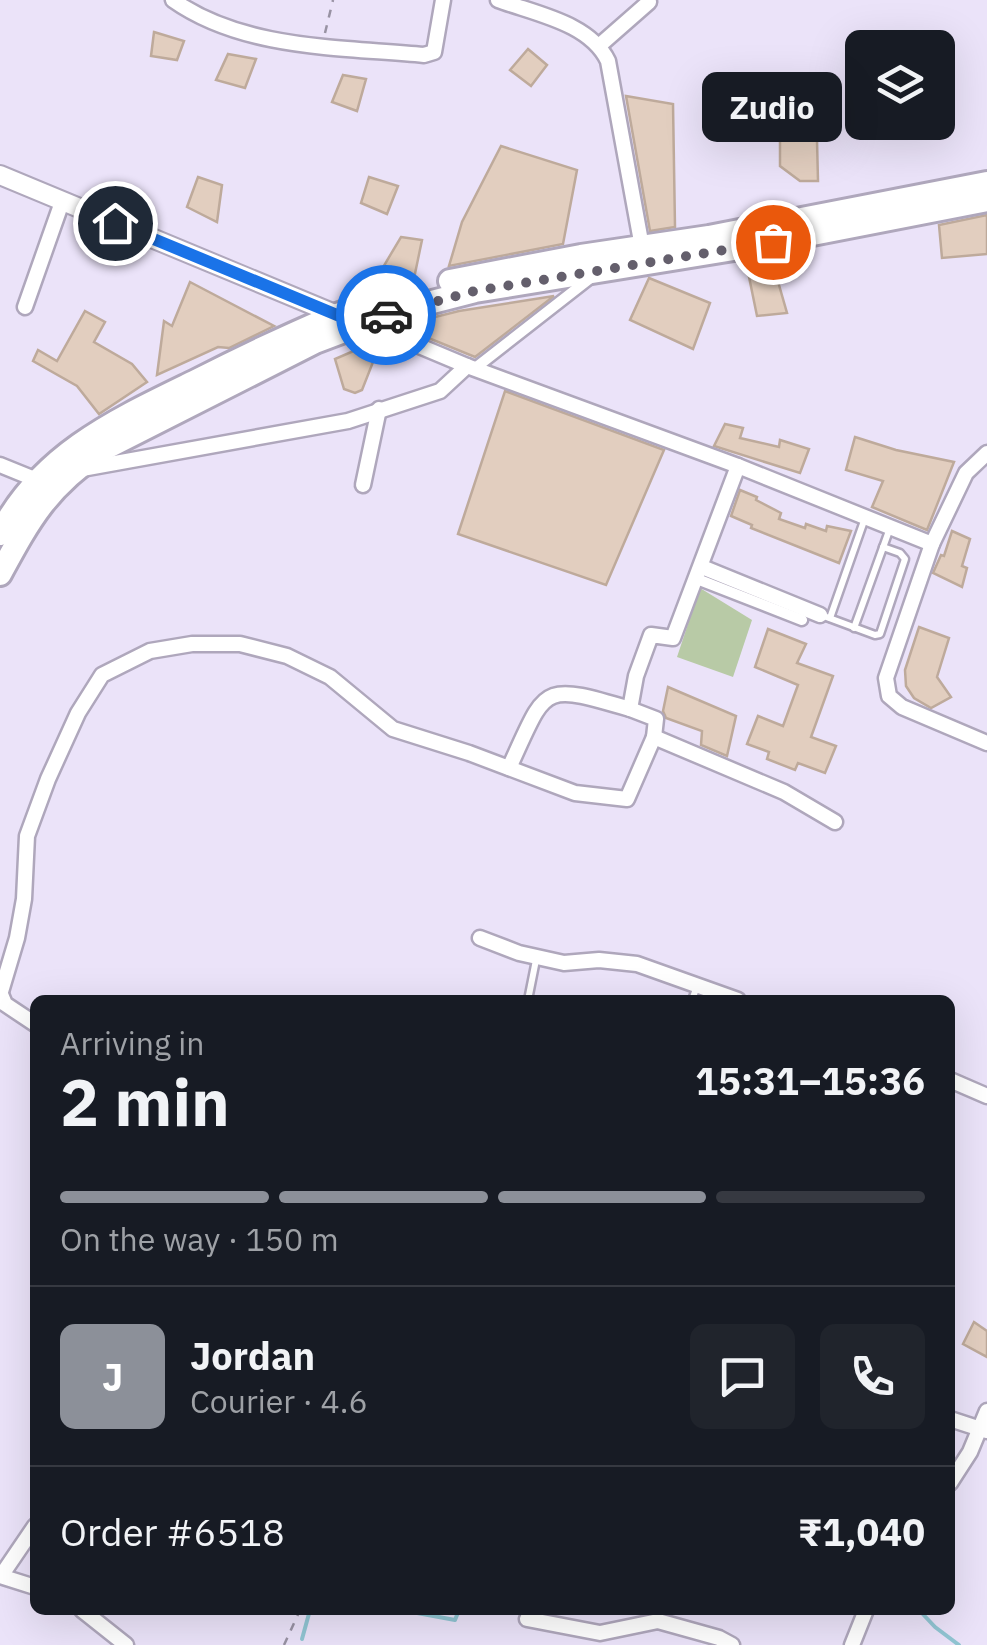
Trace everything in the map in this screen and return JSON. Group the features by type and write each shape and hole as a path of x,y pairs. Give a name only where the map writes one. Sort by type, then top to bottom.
{"highway":[{"path":"0,534 15,505 76,446 126,414 337,315 490,272 708,238 987,183"},
{"path":"0,574 28,520 72,471 102,450 316,342 397,311 475,291 740,248 987,200"}],"main road":[{"path":"0,175 337,315"}],"street":[{"path":"172,0 191,13 255,36 424,54 434,52 444,0"},
{"path":"498,0 584,33 600,45 608,61 642,247"},
{"path":"600,45 649,2"},
{"path":"25,307 62,202"},
{"path":"72,471 348,421 440,390 602,270"},
{"path":"337,315 738,466 932,544"},
{"path":"363,484 379,409"},
{"path":"987,453 966,473 932,544 886,678 888,696 902,707 987,743"},
{"path":"0,465 37,480"},
{"path":"630,709 636,676 651,635 673,638 738,466"},
{"path":"699,573 825,617"},
{"path":"699,573 802,620"},
{"path":"30,1021 6,1004 0,994 18,938 27,836 78,712 102,674 150,651 192,644 240,644 288,656 330,677 392,729 575,792 627,799 654,737 656,719 573,692 554,694 539,703 508,768"},
{"path":"654,737 784,792 835,822"},
{"path":"480,938 564,963 600,960 637,964 725,995"},
{"path":"955,1082 987,1096"},
{"path":"955,1475 983,1429 987,1411"},
{"path":"955,1420 983,1429"},
{"path":"30,1533 1,1576 30,1585"},
{"path":"88,1615 126,1645"},
{"path":"852,1645 864,1615"},
{"path":"528,1619 600,1633 658,1621 732,1645"}],"lane":[{"path":"865,517 825,617 880,634 906,560 884,547"},
{"path":"854,628 890,527"},
{"path":"529,995 537,958"},
{"path":"694,995 697,984"}],"path":[{"path":"322,45 333,0"},
{"path":"284,1645 298,1615"}],"green space":[{"path":"700,588 752,620 733,677 677,657"}],"building":[{"path":"154,32 184,41 177,60 151,56"},
{"path":"528,49 547,65 531,86 510,70"},
{"path":"228,54 256,59 245,88 216,80"},
{"path":"343,75 366,79 357,111 332,102"},
{"path":"626,96 673,104 675,227 650,231"},
{"path":"780,140 817,140 818,181 800,181 780,166"},
{"path":"501,146 577,170 563,244 449,266 462,222"},
{"path":"198,177 222,185 217,222 187,207"},
{"path":"369,177 398,186 387,214 361,203"},
{"path":"987,215 987,254 942,258 939,225"},
{"path":"401,237 422,240 412,288 382,269"},
{"path":"773,264 787,313 757,316 747,267"},
{"path":"649,278 710,303 693,349 630,320"},
{"path":"190,282 274,326 157,375 164,321 172,326"},
{"path":"554,296 475,357 399,326 459,311"},
{"path":"85,311 105,322 94,342 132,364 147,382 99,414 77,386 33,361 38,350 57,361"},
{"path":"372,343 375,357 362,390 355,393 344,389 335,359"},
{"path":"505,391 664,450 606,585 458,534"},
{"path":"725,424 743,428 740,438 779,447 780,440 809,449 800,473 714,446"},
{"path":"855,437 954,462 927,530 872,507 883,481 846,470"},
{"path":"740,490 781,513 779,519 805,528 806,524 826,531 827,526 851,531 839,563 751,528 752,525 731,516"},
{"path":"952,531 970,539 962,566 967,568 962,587 933,573 941,555 944,556"},
{"path":"919,627 949,638 937,677 951,697 931,708 914,698 906,686 905,670"},
{"path":"768,629 806,644 797,663 833,676 811,737 836,746 825,773 798,763 795,770 767,759 769,752 747,744 758,716 783,726 798,685 755,667"},
{"path":"668,687 736,716 727,756 701,745 702,731 666,718 663,711"},
{"path":"974,1322 987,1331 987,1357 963,1344"}],"waterway":[{"path":"302,1639 309,1615"},
{"path":"428,1615 455,1620 457,1615"},
{"path":"924,1615 959,1645"}],"way so far":[{"path":"386,315 475,291 773,242"}],"place":[{"name":"Zudio","path":"773,242"}],"route":[{"path":"115,223 337,315 366,324 386,315"}]}
